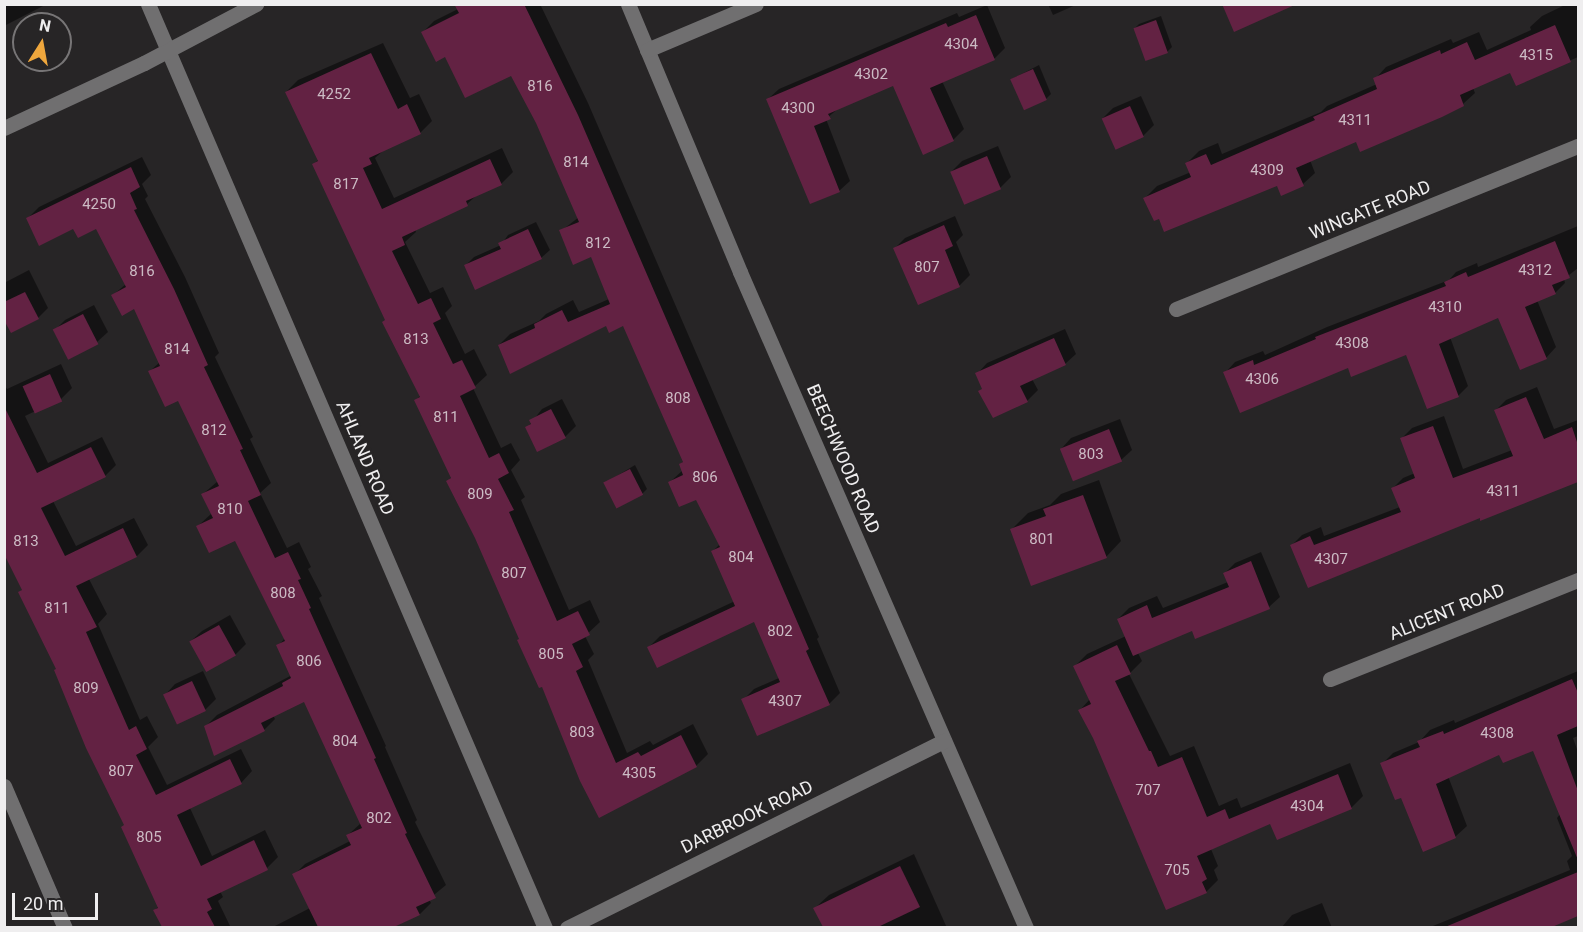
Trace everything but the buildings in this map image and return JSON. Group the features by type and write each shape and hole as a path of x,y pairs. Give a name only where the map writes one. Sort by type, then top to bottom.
{"street":[{"name":"AHLAND ROAD","path":"148,4 545,927"},
{"path":"4,128 167,51 256,4"},
{"name":"BEECHWOOD ROAD","path":"628,4 740,272 1026,927"},
{"path":"647,50 756,4"},
{"name":"WINGATE ROAD","path":"1176,309 1578,146"},
{"name":"ALICENT ROAD","path":"1330,679 1578,580"},
{"name":"DARBROOK ROAD","path":"567,927 944,741"},
{"path":"4,786 65,927"}]}
